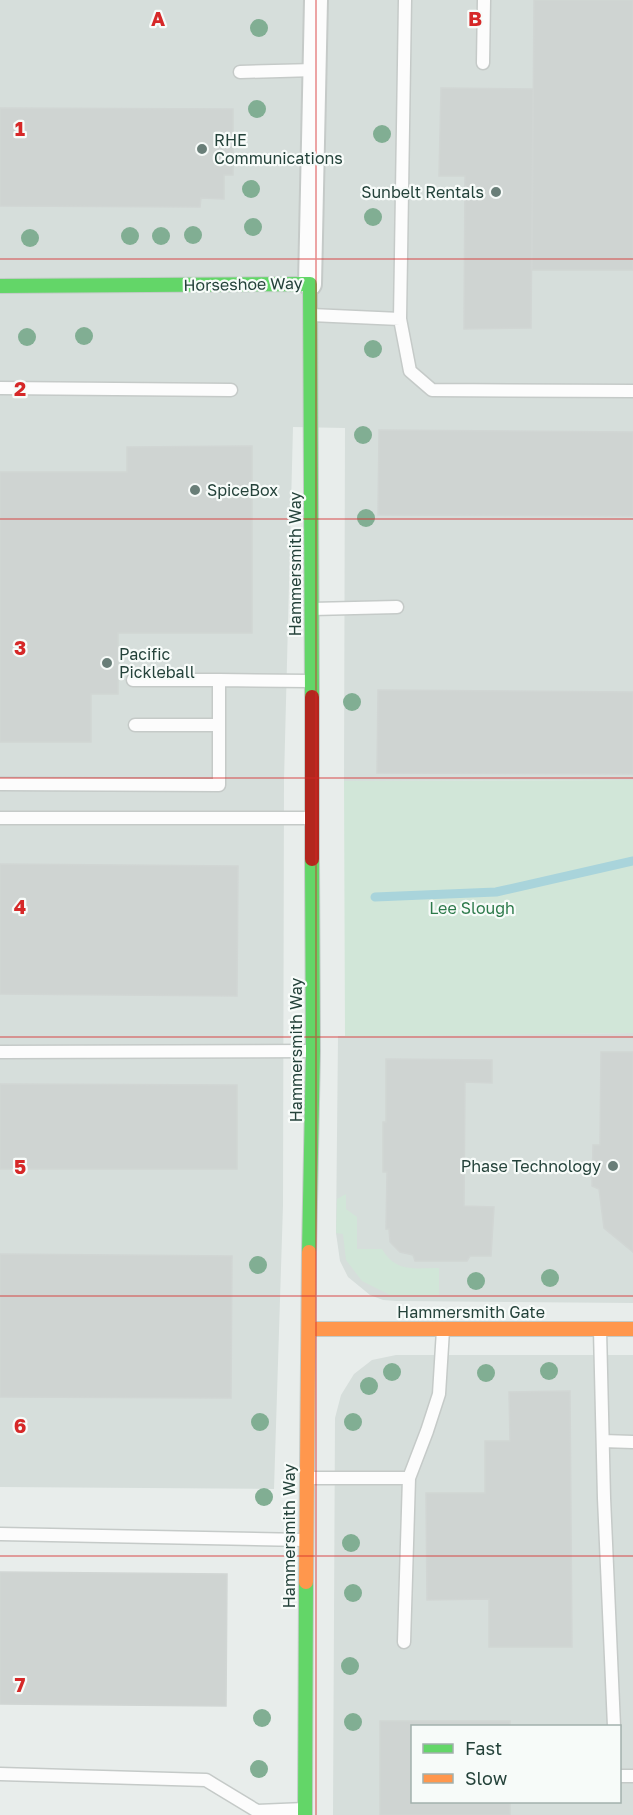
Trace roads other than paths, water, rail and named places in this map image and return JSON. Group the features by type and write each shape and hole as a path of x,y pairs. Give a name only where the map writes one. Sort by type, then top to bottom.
{"street":[{"name":"Horseshoe Way","path":"0,286 310,284 316,0"},
{"name":"Hammersmith Way","path":"305,1812 305,1540 313,1051 310,284"},
{"name":"Hammersmith Gate","path":"309,1329 633,1329"}],"lane":[{"path":"405,0 400,319 410,371 432,390 633,391"},
{"path":"483,0 483,63"},
{"path":"240,72 315,70"},
{"path":"310,315 400,319"},
{"path":"0,388 231,390"},
{"path":"312,609 397,607"},
{"path":"133,680 311,681"},
{"path":"0,784 219,785 219,680"},
{"path":"135,725 219,725"},
{"path":"0,818 312,818"},
{"path":"0,1052 313,1051"},
{"path":"404,1642 409,1478 428,1431 439,1394 443,1329"},
{"path":"600,1329 614,1725"},
{"path":"603,1441 633,1442"},
{"path":"306,1478 409,1478"},
{"path":"0,1534 305,1540"},
{"path":"0,1774 206,1780 253,1813 305,1812"}],"waterway":[{"path":"375,897 496,892 633,861"}],"place":[{"name":"RHE Communications","path":"202,149"},
{"name":"Sunbelt Rentals","path":"496,192"},
{"name":"SpiceBox","path":"195,490"},
{"name":"Pacific Pickleball","path":"107,663"},
{"name":"Phase Technology","path":"613,1166"}],"park label":[{"name":"Lee Slough","path":"472,908"}]}
